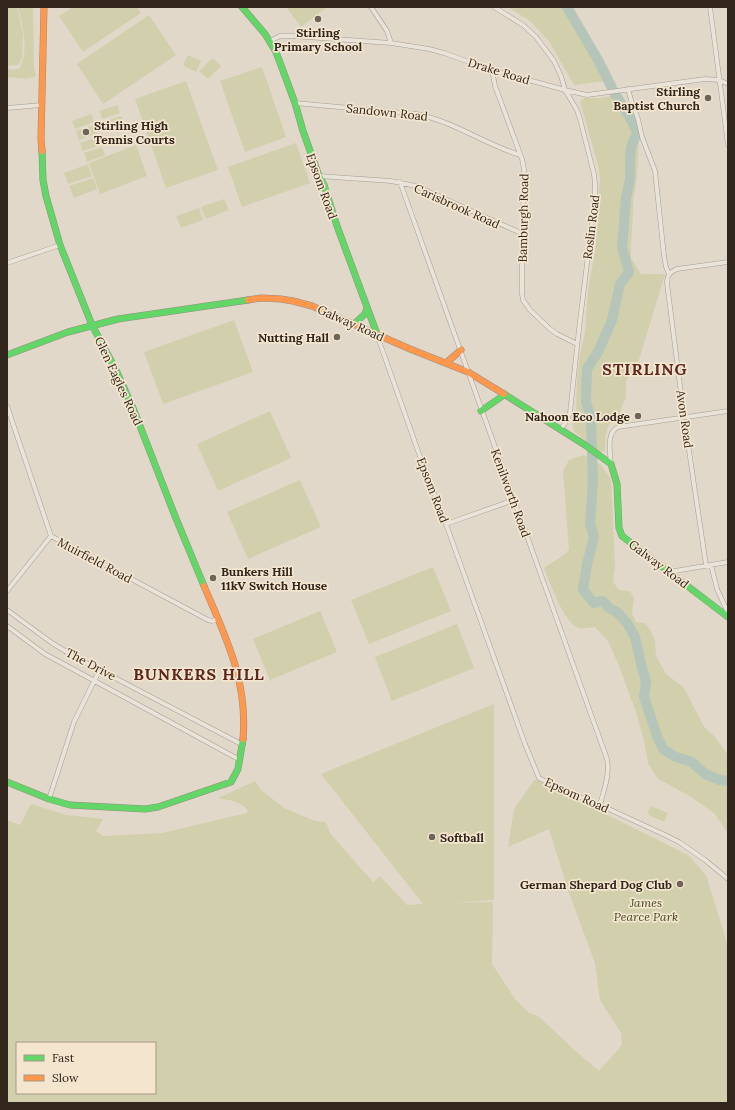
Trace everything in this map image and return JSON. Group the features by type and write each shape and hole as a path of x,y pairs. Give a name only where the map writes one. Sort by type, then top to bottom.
{"street":[{"name":"Glen Eagles Road","path":"7,782 49,799 70,805 151,808 230,782 237,772 240,760 243,745 245,717 243,694 237,669 218,619 175,516 133,408 116,370 92,325 60,245 46,196 43,180 41,139 44,7"},
{"name":"Epsom Road","path":"242,7 270,41 276,52 423,464 525,744 539,778 560,789 600,805 679,842 706,860 728,879"},
{"path":"371,7 387,31 391,43"},
{"name":"Roslin Road","path":"494,7 523,25 536,37 554,61 561,76 565,90 580,118 595,184 595,198 570,414 560,430"},
{"path":"710,7 728,145"},
{"name":"Drake Road","path":"270,41 280,36 288,36 391,43 435,50 492,70 587,95 711,79 719,80 728,84"},
{"name":"Bamburgh Road","path":"492,70 495,86 524,169 523,300 534,314 550,329 577,344"},
{"name":"Avon Road","path":"628,89 642,137 655,171 664,256 666,267 671,272 667,277 667,283 684,417 708,565 728,613"},
{"name":"Sandown Road","path":"295,104 416,114 431,117 520,155"},
{"path":"7,108 42,105"},
{"name":"Carisbrook Road","path":"319,176 400,182 416,186 523,234"},
{"name":"Kenilworth Road","path":"400,182 607,760 608,777 600,805"},
{"path":"7,263 60,245"},
{"path":"671,272 683,268 728,262"},
{"name":"Galway Road","path":"7,354 68,332 118,318 260,298 274,297 299,301 468,372 599,455 611,464 617,484 619,528 624,538 728,617"},
{"path":"354,324 364,314 367,308"},
{"path":"446,364 461,350"},
{"path":"481,411 504,395"},
{"name":"Muirfield Road","path":"7,406 51,536 208,620 212,621 218,619"},
{"path":"611,464 611,434 615,428 728,410"},
{"path":"446,524 514,500"},
{"path":"7,591 51,536"},
{"path":"669,572 728,562"},
{"name":"The Drive","path":"7,610 74,657 100,669 243,745"},
{"name":"The Drive","path":"7,626 45,654 240,760"},
{"path":"49,799 74,722 100,669"}],"green space":[{"path":"7,7 17,7 23,33 22,58 18,65 7,66"},
{"path":"18,7 33,7 34,68 36,76 27,79 7,77 7,68 12,70 20,68 23,60 25,45"},
{"path":"73,7 137,7 141,13 83,52 59,16"},
{"path":"286,7 327,7 301,27"},
{"path":"508,7 565,7 606,81 574,85 549,41 530,21"},
{"path":"149,15 176,55 103,104 77,64"},
{"path":"188,55 201,61 196,72 183,65"},
{"path":"213,58 221,66 208,79 199,71"},
{"path":"262,67 286,137 245,152 220,81"},
{"path":"186,81 218,170 166,188 135,99"},
{"path":"621,94 630,110 639,132 636,184 633,200 631,258 641,274 665,274 638,363 626,380 626,398 619,417 608,427 605,451 600,452 574,431 572,423 576,411 580,354 585,333 588,291 595,251 600,205 599,169 580,101 585,98 601,98"},
{"path":"117,105 120,113 102,119 100,111"},
{"path":"91,114 94,122 75,129 72,121"},
{"path":"121,116 124,124 106,130 103,122"},
{"name":"Stirling High Tennis Courts","path":"94,125 97,133 79,140 76,131"},
{"path":"98,137 101,145 83,151 80,143"},
{"path":"296,143 310,183 242,207 228,167"},
{"path":"136,145 147,176 100,194 89,163"},
{"path":"102,147 105,155 87,162 84,153"},
{"path":"88,164 92,176 68,184 64,173"},
{"path":"93,178 97,189 74,198 69,186"},
{"path":"224,199 229,210 206,219 201,207"},
{"path":"199,208 203,220 181,228 176,216"},
{"path":"234,320 253,372 163,404 144,352"},
{"path":"270,411 291,458 218,491 197,444"},
{"path":"583,455 600,464 611,479 615,566 613,582 619,590 630,591 634,598 632,614 636,622 645,623 651,631 655,641 656,656 666,674 684,688 704,727 715,737 728,755 728,833 714,813 688,795 658,779 648,763 636,712 608,641 595,627 579,628 573,625 558,602 544,568 561,557 569,549 563,471 569,460"},
{"path":"300,480 321,527 248,559 227,512"},
{"path":"433,567 451,611 369,644 351,600"},
{"path":"320,611 337,652 270,680 253,639"},
{"path":"457,624 474,668 392,701 375,657"},
{"name":"James Pearce Park","path":"494,704 494,900 452,903 493,902 492,964 515,999 529,1013 538,1016 599,1071 622,1045 621,1033 600,1000 595,963 568,890 549,829 508,847 514,809 535,779 688,855 706,875 728,946 728,1103 7,1103 7,820 20,825 31,804 67,815 103,819 96,831 103,836 162,833 245,814 248,811 242,805 218,798 255,781 261,790 284,808 315,821 326,822 330,833 373,882 380,876 407,905 423,904 321,774"},
{"path":"651,806 668,813 664,822 647,814"}],"waterway":[{"path":"567,7 598,60 614,92 632,121 637,133 631,147 630,179 626,198 622,247 629,272 620,284 612,320 599,350 587,369 586,401 591,420 593,480 590,524 594,537 587,564 583,590 594,603 603,601 609,608 617,612 627,623 635,637 646,681 644,697 657,736 664,750 676,757 692,762 705,774 720,780 728,781"}],"traffic: fast":[{"path":"242,7 265,34 276,52 295,103 319,176 324,185 337,226 377,334"},
{"path":"42,151 43,180 46,196 60,245 92,325 116,370 133,408 204,586"},
{"path":"7,355 68,332 118,319 248,300"},
{"path":"354,324 365,314 367,308"},
{"path":"504,394 585,445 611,464 617,484 619,528 622,536 728,617"},
{"path":"481,411 504,395"},
{"path":"7,782 49,799 70,805 145,809 158,807 231,782 238,769 243,739"}],"traffic: slow":[{"path":"42,151 44,7"},
{"path":"248,300 261,298 281,299 312,306 410,349 468,372 504,394"},
{"path":"446,363 461,350"},
{"path":"204,586 234,660 239,679 244,718 243,739"}],"place":[{"name":"Stirling Primary School","path":"318,19"},
{"name":"Stirling Baptist Church","path":"708,98"},
{"name":"Stirling High Tennis Courts","path":"86,132"},
{"name":"Nutting Hall","path":"337,337"},
{"name":"Nahoon Eco Lodge","path":"638,416"},
{"name":"Bunkers Hill 11kV Switch House","path":"213,578"},
{"name":"Softball","path":"432,837"},
{"name":"German Shepard Dog Club","path":"680,884"}],"district":[{"name":"STIRLING","path":"645,369"},
{"name":"BUNKERS HILL","path":"199,674"}]}
